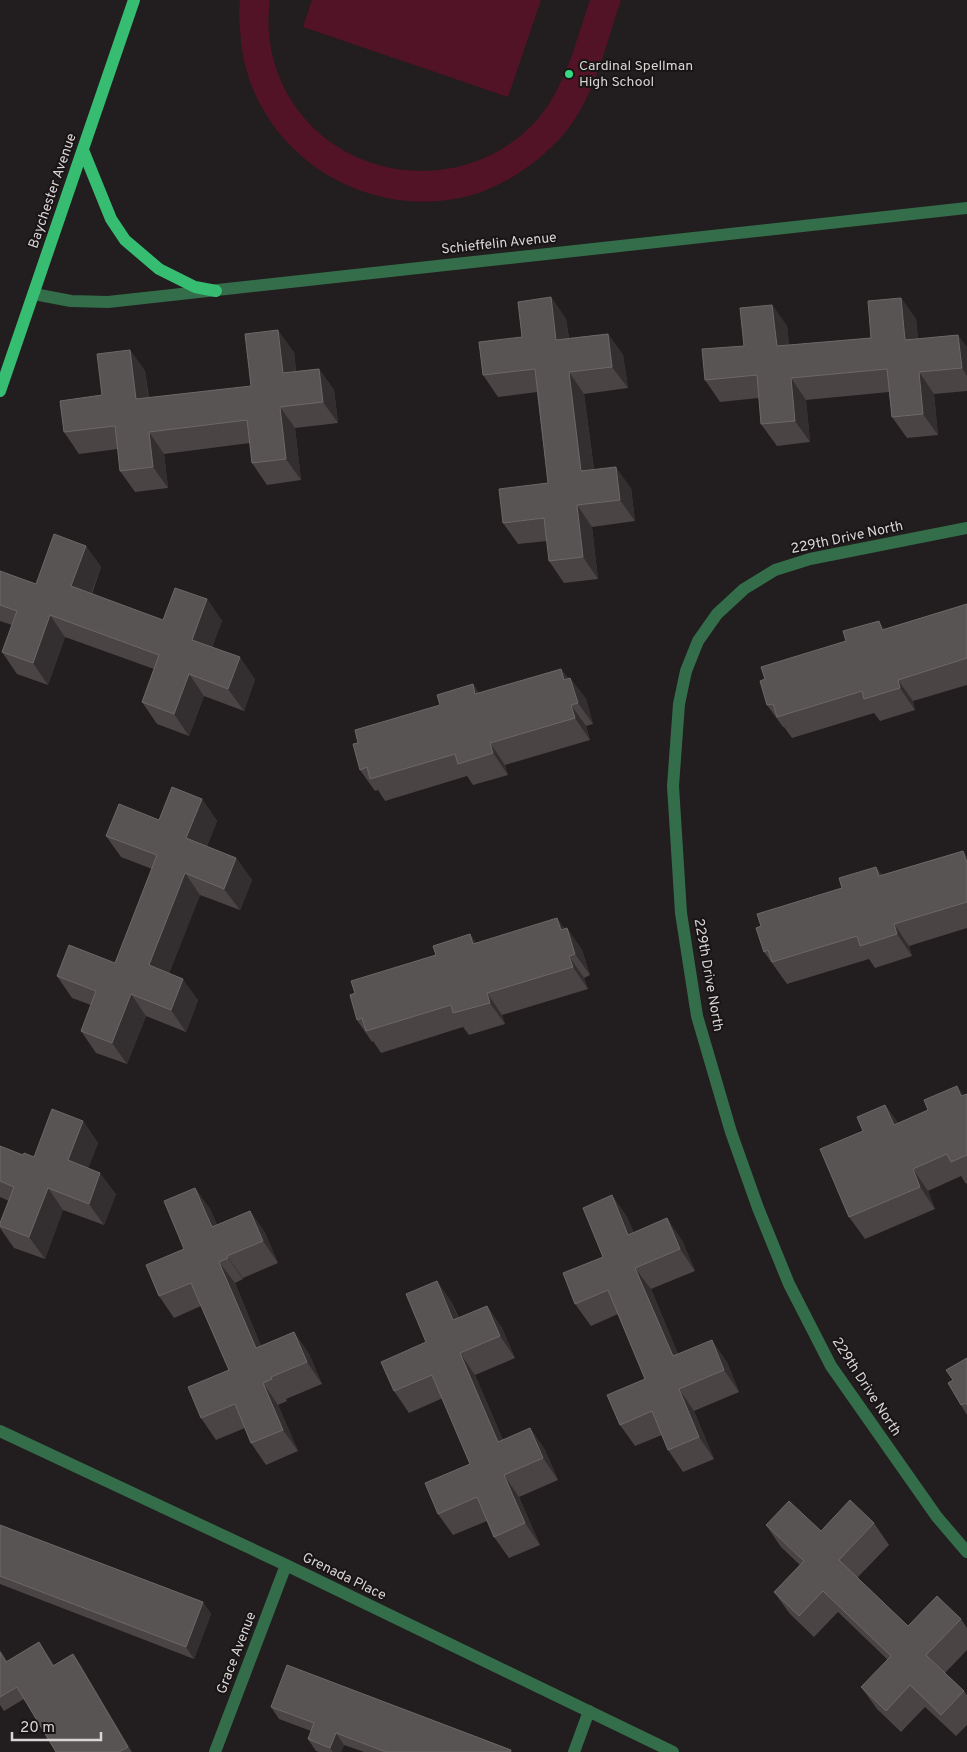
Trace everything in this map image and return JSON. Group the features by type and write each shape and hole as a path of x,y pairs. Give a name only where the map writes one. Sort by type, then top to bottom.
{"main road":[{"name":"Baychester Avenue","path":"0,391 134,0"},
{"path":"83,150 111,219 125,240 159,269 195,287 216,291"}],"street":[{"name":"Schieffelin Avenue","path":"34,294 62,300 96,302 216,291 967,208"},
{"name":"229th Drive North","path":"967,528 810,559 775,570 744,589 717,614 698,642 686,671 679,704 673,786 681,913 697,1016 731,1132 758,1208 789,1284 831,1366 937,1517 967,1552"},
{"name":"Grenada Place","path":"0,1431 286,1565 674,1752"},
{"name":"Grace Avenue","path":"215,1752 286,1565"},
{"path":"574,1752 589,1711"}],"shaded area":[{"path":"240,0 270,0 268,25 274,61 288,95 309,124 336,146 366,161 398,169 432,171 465,165 497,152 526,131 550,103 559,87 573,53 590,0 621,0 591,89 574,121 563,135 532,164 508,180 469,196 429,202 390,199 353,188 320,170 290,146 267,116 250,81 241,42"},
{"path":"312,0 541,0 508,97 303,27"}],"building":[{"path":"551,297 556,340 608,334 612,367 569,372 581,471 616,467 620,500 577,505 583,557 549,561 544,518 503,523 499,489 548,483 535,369 483,375 479,342 522,337 518,302"},
{"path":"901,298 905,340 958,335 962,368 919,372 923,414 892,417 887,369 791,378 795,421 761,424 757,375 705,380 702,349 744,346 740,308 772,305 777,346 871,338 868,301"},
{"path":"278,330 283,373 319,369 323,402 280,407 286,459 252,463 247,420 149,432 153,467 120,471 115,426 64,432 60,401 102,395 97,354 130,350 136,399 251,386 245,334"},
{"path":"54,534 86,546 71,586 163,620 175,588 207,599 192,640 240,657 228,689 189,674 174,714 142,702 159,655 50,615 33,663 2,652 17,611 0,605 0,571 36,584"},
{"path":"967,604 967,658 898,680 900,688 864,699 862,691 777,717 773,704 767,705 760,681 765,679 761,667 846,641 843,631 879,621 882,630"},
{"path":"561,669 564,680 570,678 578,703 571,705 575,718 490,743 493,753 458,764 455,754 370,779 367,767 360,770 353,744 358,743 355,730 440,705 437,695 473,684 475,694"},
{"path":"172,787 202,799 186,838 236,858 224,889 185,873 149,965 183,979 171,1010 131,994 112,1043 81,1031 96,991 57,976 69,945 115,963 157,855 106,836 119,804 159,820"},
{"path":"963,851 967,863 967,902 894,924 897,934 860,946 857,936 772,962 768,950 764,952 756,928 761,926 757,914 842,888 839,878 876,867 879,876"},
{"path":"557,918 561,930 567,928 575,954 569,956 573,967 487,993 490,1003 453,1013 451,1005 366,1031 362,1018 357,1020 350,995 355,993 351,981 436,955 433,946 470,934 473,944"},
{"path":"957,1086 961,1096 967,1094 967,1155 951,1162 947,1154 913,1169 920,1187 849,1217 820,1149 863,1131 857,1117 885,1105 894,1125 928,1110 924,1100"},
{"path":"52,1109 83,1121 68,1160 100,1173 89,1204 48,1188 29,1237 0,1226 14,1187 0,1181 0,1146 34,1157"},
{"path":"195,1188 212,1227 250,1211 263,1241 227,1256 228,1258 219,1262 256,1348 294,1332 307,1362 271,1377 272,1379 263,1383 283,1430 251,1443 235,1404 201,1418 188,1387 229,1370 191,1283 159,1296 146,1265 184,1249 164,1201"},
{"path":"612,1195 628,1235 667,1218 680,1249 635,1268 673,1356 712,1340 724,1370 679,1389 699,1437 668,1450 652,1411 620,1425 607,1395 645,1379 608,1290 575,1304 563,1273 603,1257 583,1208"},
{"path":"437,1281 453,1320 487,1306 500,1336 460,1353 498,1442 530,1428 543,1458 504,1475 525,1523 494,1537 477,1497 438,1514 425,1483 470,1464 432,1375 394,1391 381,1362 426,1342 406,1294"},
{"path":"967,1358 967,1405 966,1403 961,1405 948,1383 953,1380 946,1370"},
{"path":"850,1500 874,1523 839,1560 908,1626 937,1596 961,1619 926,1655 964,1691 941,1715 910,1685 886,1711 861,1687 891,1656 823,1591 799,1616 774,1592 804,1561 766,1525 789,1501 821,1531"},
{"path":"0,1525 203,1602 186,1647 0,1576"},
{"path":"39,1642 53,1666 73,1654 128,1747 119,1752 56,1752 17,1687 0,1697 0,1652 6,1662"},
{"path":"287,1665 511,1750 510,1752 386,1752 336,1733 330,1748 308,1739 314,1723 271,1707"}],"place":[{"name":"Cardinal Spellman High School","path":"569,74"}]}
